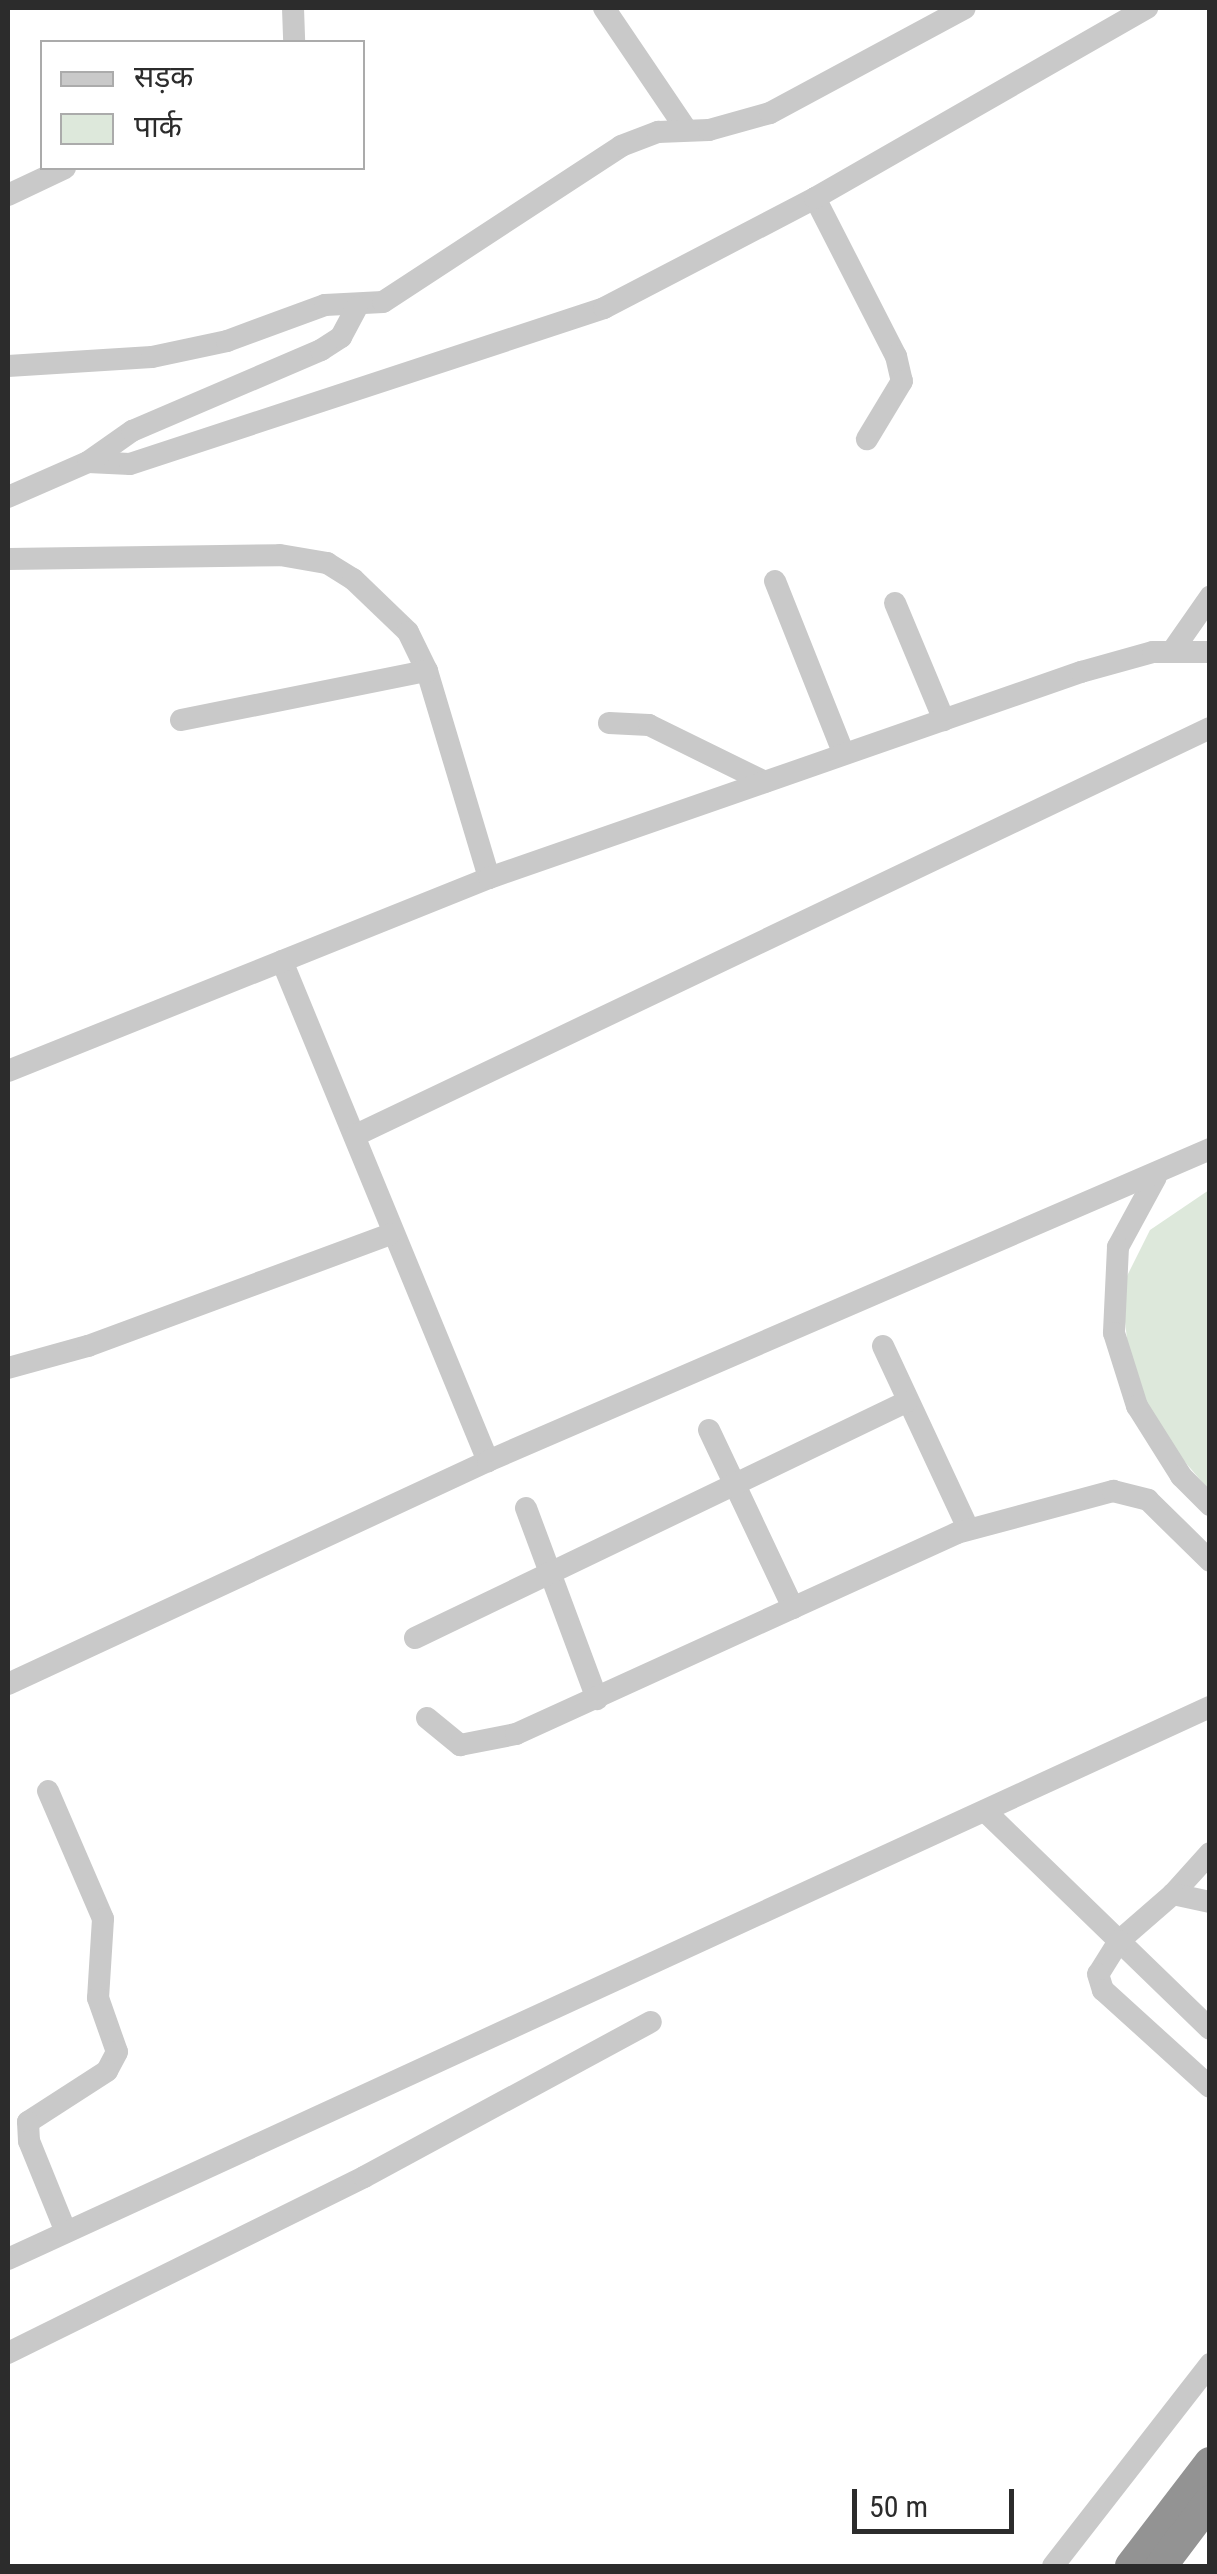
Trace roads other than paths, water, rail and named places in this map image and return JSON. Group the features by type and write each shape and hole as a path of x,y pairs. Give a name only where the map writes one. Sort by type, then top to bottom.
{"highway":[{"path":"1131,2566 1210,2463"},
{"path":"1161,2566 1210,2501"}],"street":[{"path":"292,8 294,40"},
{"path":"604,8 686,130"},
{"path":"8,366 152,357 227,340 325,304 357,307 382,302 436,271 621,146 686,130 736,126 770,113 966,8"},
{"path":"88,462 130,464 604,308 815,198 1147,8"},
{"path":"8,196 62,170"},
{"path":"815,198 896,356 902,380 867,439"},
{"path":"8,497 88,462 132,430 321,350 341,337 357,307"},
{"path":"8,559 305,557 327,563 386,607 428,671 489,878"},
{"path":"775,580 844,754"},
{"path":"1173,650 1210,597"},
{"path":"895,603 944,720"},
{"path":"8,1071 489,878 844,754 1081,672 1173,650 1210,652"},
{"path":"181,720 428,671"},
{"path":"610,723 664,730 765,782"},
{"path":"356,1135 1210,728"},
{"path":"282,961 356,1135 390,1234 488,1461"},
{"path":"8,1684 488,1461 1157,1177 1210,1149"},
{"path":"1157,1177 1118,1247 1114,1333 1138,1406 1181,1476 1210,1504"},
{"path":"8,1368 88,1346 390,1234"},
{"path":"883,1346 968,1528"},
{"path":"415,1638 733,1481 906,1402"},
{"path":"709,1430 793,1608"},
{"path":"427,1718 448,1740 474,1746 597,1699 968,1528 1113,1491 1131,1492 1148,1500 1210,1561"},
{"path":"526,1508 597,1699"},
{"path":"8,2259 1210,1706"},
{"path":"48,1791 103,1920 98,1998 117,2052 106,2071 28,2122 29,2141 66,2232"},
{"path":"985,1811 1210,2029"},
{"path":"1210,1853 1174,1894 1119,1942 1099,1983 1210,2087"},
{"path":"1174,1894 1210,1902"},
{"path":"8,2353 364,2176 650,2022"},
{"path":"1054,2566 1210,2364"}]}
